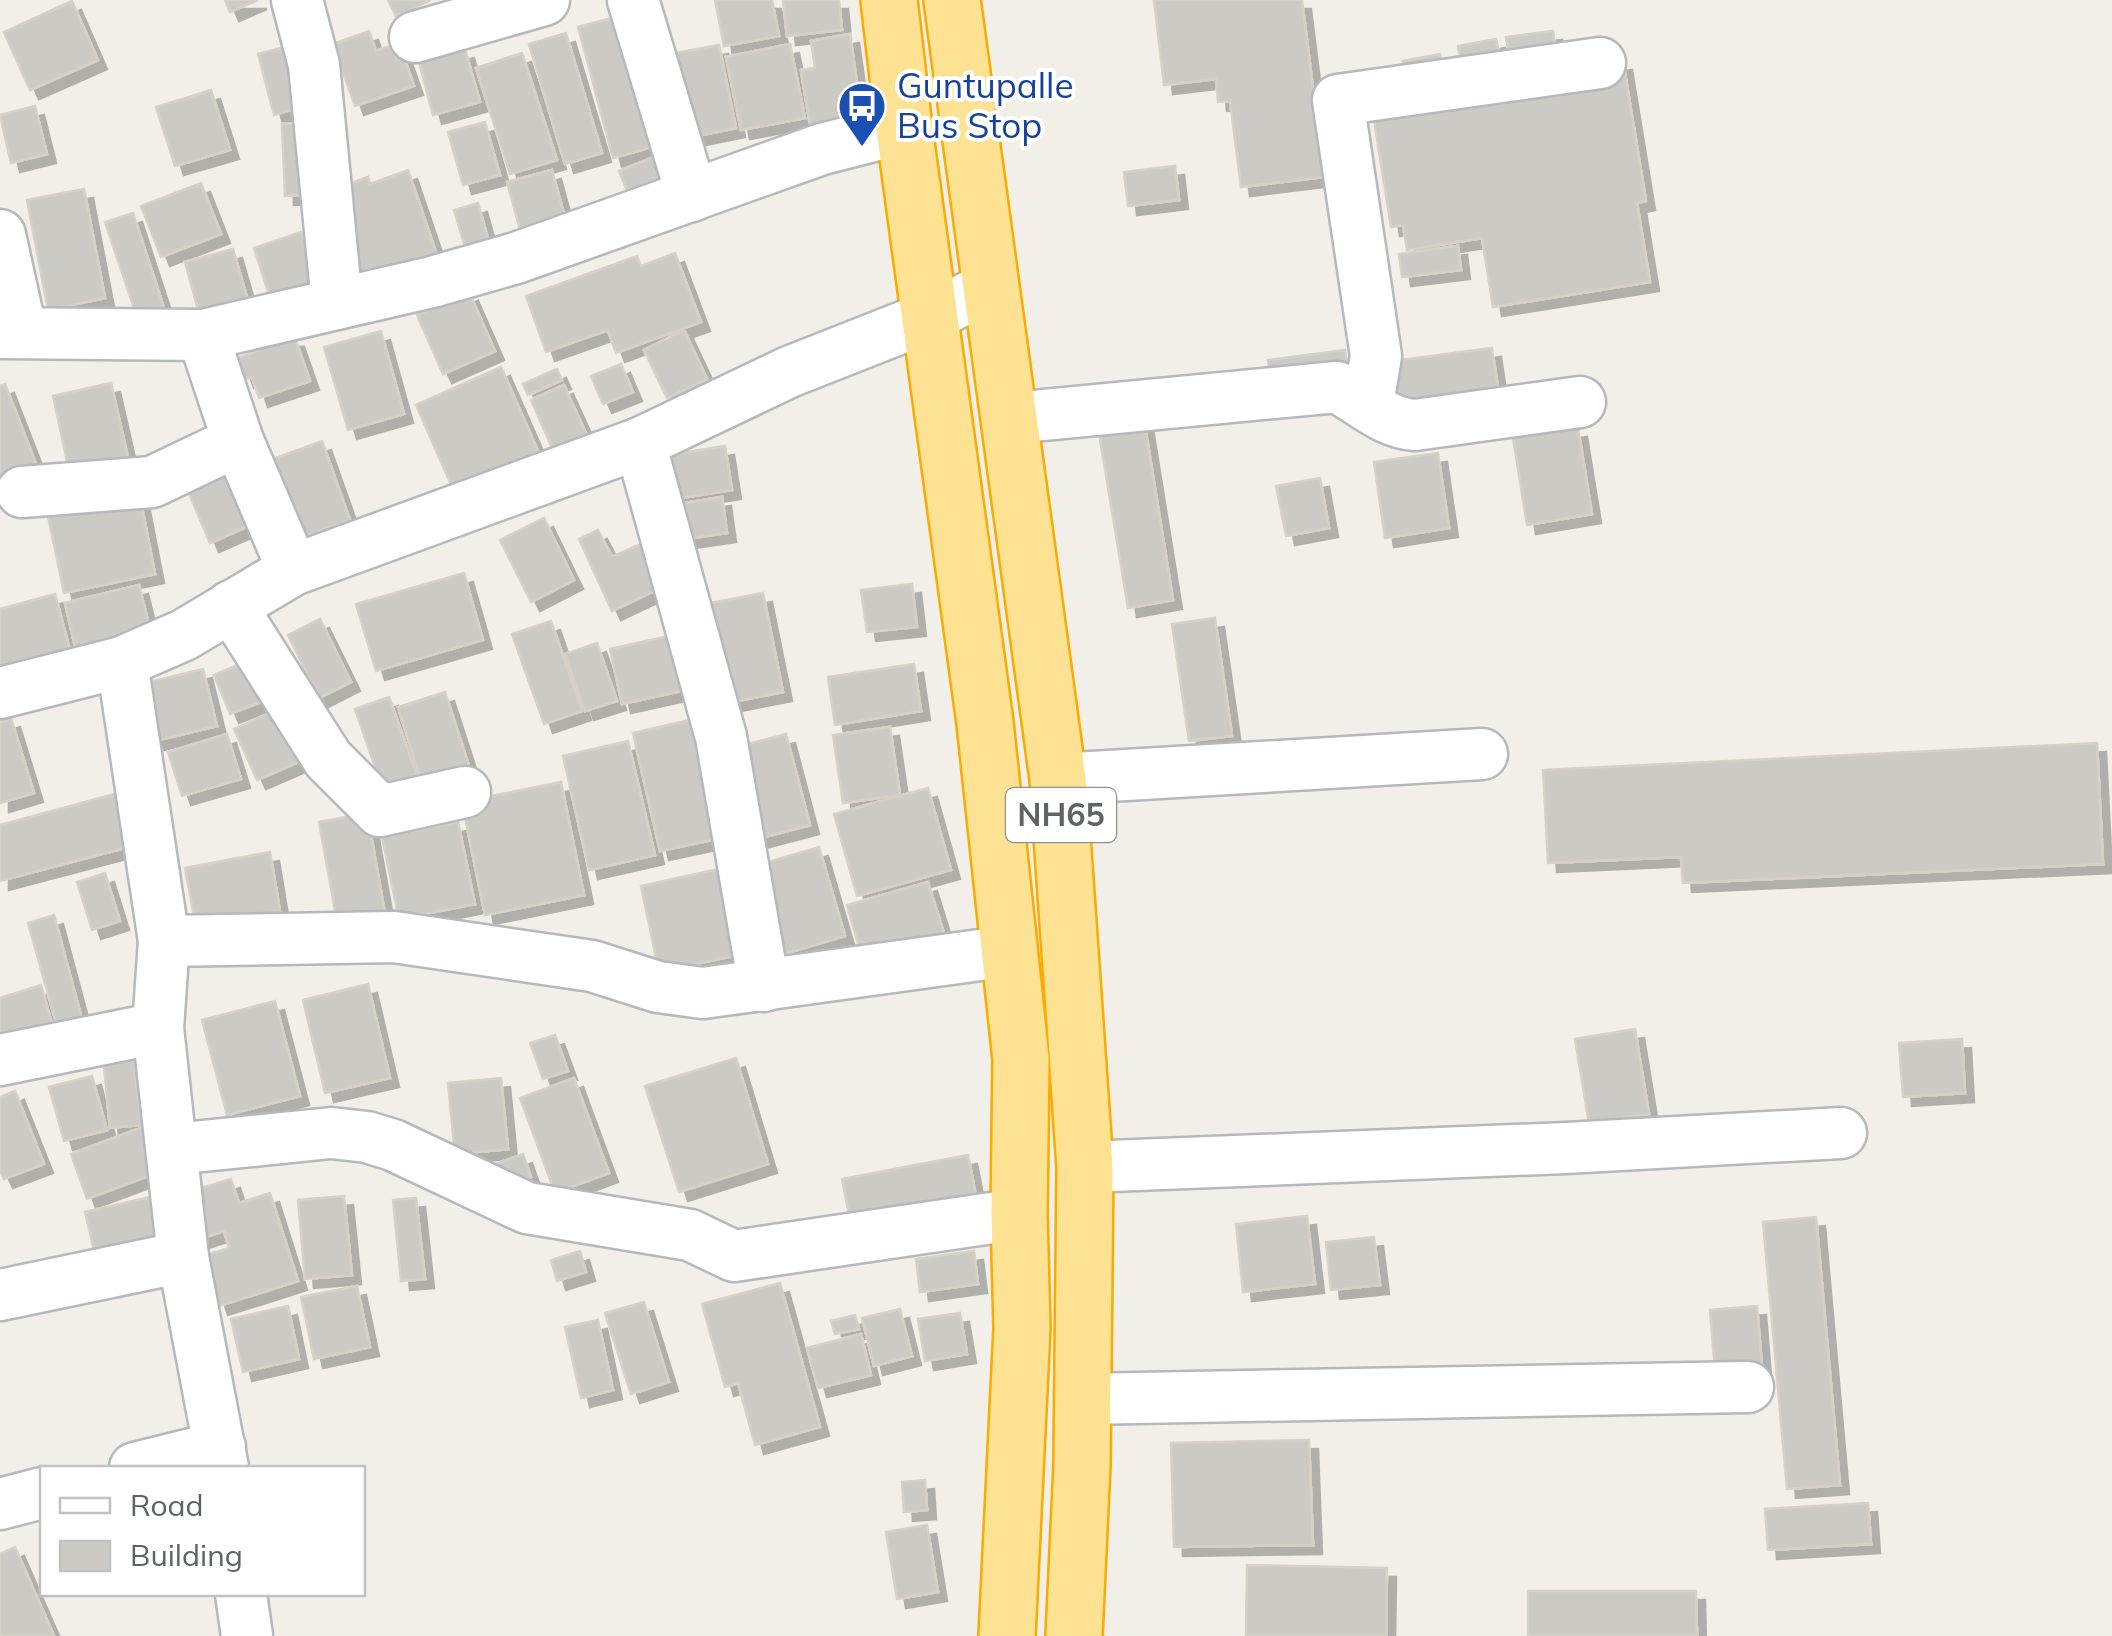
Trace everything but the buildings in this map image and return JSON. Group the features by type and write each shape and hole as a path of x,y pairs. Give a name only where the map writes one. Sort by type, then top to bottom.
{"highway":[{"name":"NH65","path":"889,0 985,723 1021,1059 1022,1328 1007,1636"},
{"name":"NH65","path":"952,0 1058,778 1085,1167 1074,1636"}],"street":[{"path":"297,0 314,65 336,303"},
{"path":"415,36 544,0"},
{"path":"633,0 692,196"},
{"path":"1368,404 1376,356 1338,100 1600,63"},
{"path":"0,235 10,332 203,335 432,282 516,258 822,149 904,128"},
{"path":"0,693 122,662 184,634 293,570 640,443 788,372 931,316 991,286"},
{"path":"203,335 238,441 293,570"},
{"path":"1011,418 1337,387 1399,424 1414,425 1580,402"},
{"path":"22,492 152,482 238,441"},
{"path":"640,443 721,736 764,986"},
{"path":"231,606 328,760 380,811 465,792"},
{"path":"122,662 164,941 158,1028 183,1257 221,1458 152,1466"},
{"path":"1058,778 1482,754"},
{"path":"164,941 394,937 592,966 682,992 764,986 1009,951"},
{"path":"0,1060 158,1028"},
{"path":"173,1148 331,1133 367,1137 393,1145 528,1208 690,1235 734,1256 1019,1214"},
{"path":"1085,1167 1842,1133"},
{"path":"0,1295 183,1257"},
{"path":"1082,1399 1748,1387"},
{"path":"0,1504 40,1494"},
{"path":"241,1596 247,1636"}],"place":[{"name":"Guntupalle Bus Stop","path":"862,148"}]}
